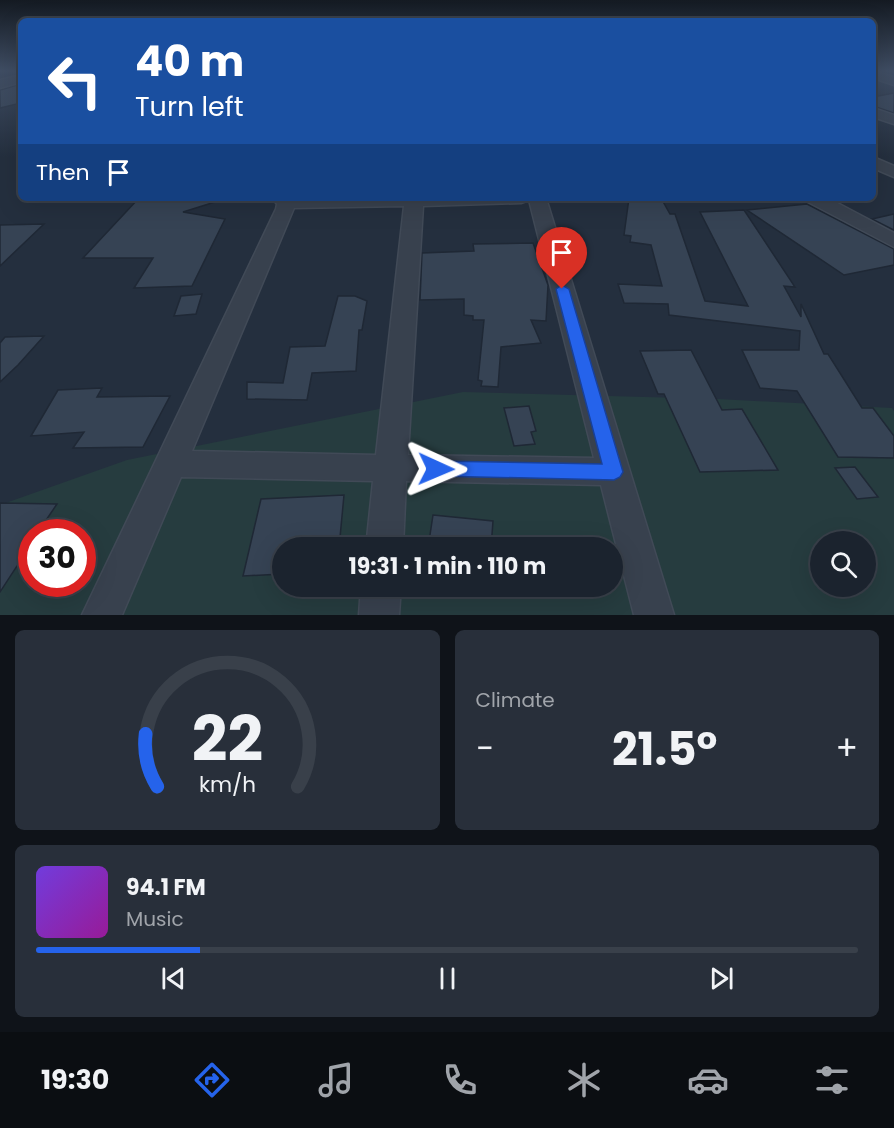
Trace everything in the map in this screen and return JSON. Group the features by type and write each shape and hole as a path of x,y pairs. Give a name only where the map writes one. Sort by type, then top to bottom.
{"street":[{"path":"876,113 894,120"},
{"path":"876,164 894,173"},
{"path":"876,178 894,173"},
{"path":"102,615 285,209 283,201"},
{"path":"385,537 414,201"},
{"path":"538,201 654,615"},
{"path":"820,201 894,241"},
{"path":"170,464 614,472"},
{"path":"379,615 380,597"}],"green space":[{"path":"463,392 718,399 892,408 894,411 894,615 0,615 0,505 127,460"}],"building":[{"path":"0,100 18,100 18,104 0,108"},
{"path":"876,100 894,100 894,113 876,107"},
{"path":"136,201 215,201 183,212 225,219 192,286 134,288 153,258 83,258"},
{"path":"629,201 663,201 670,214 675,214 705,301 748,306 700,212 744,210 795,287 784,286 801,317 801,304 824,354 828,354 862,408 873,408 894,436 894,458 838,457 797,391 760,388 742,350 799,350 800,331 669,315 668,304 624,303 618,284 662,286 651,245 630,242 631,236 624,235"},
{"path":"807,204 894,249 894,265 844,275 747,210"},
{"path":"894,214 894,230 872,219"},
{"path":"44,224 0,266 0,225"},
{"path":"533,243 548,285 546,321 531,320 541,343 501,347 498,387 481,386 482,381 478,380 484,320 473,320 473,316 464,315 464,299 420,300 422,253 474,251 473,244"},
{"path":"202,294 196,314 174,316 181,296"},
{"path":"338,296 355,296 367,301 362,330 359,330 356,371 312,373 307,400 247,399 247,382 283,383 290,347 325,346"},
{"path":"44,336 0,382 0,343 5,337"},
{"path":"691,350 722,410 742,409 778,470 700,472 664,394 658,394 640,351"},
{"path":"102,388 97,397 170,396 143,447 73,448 84,432 31,436 58,390"},
{"path":"529,406 536,431 531,432 535,444 514,446 504,408"},
{"path":"855,467 878,497 857,499 835,468"},
{"path":"344,495 340,537 272,537 272,575 243,576 261,499"},
{"path":"0,503 57,504 47,519 18,519 18,564 0,592"},
{"path":"433,515 493,521 492,537 430,537"}],"route":[{"path":"436,469 614,472 562,289"}]}
